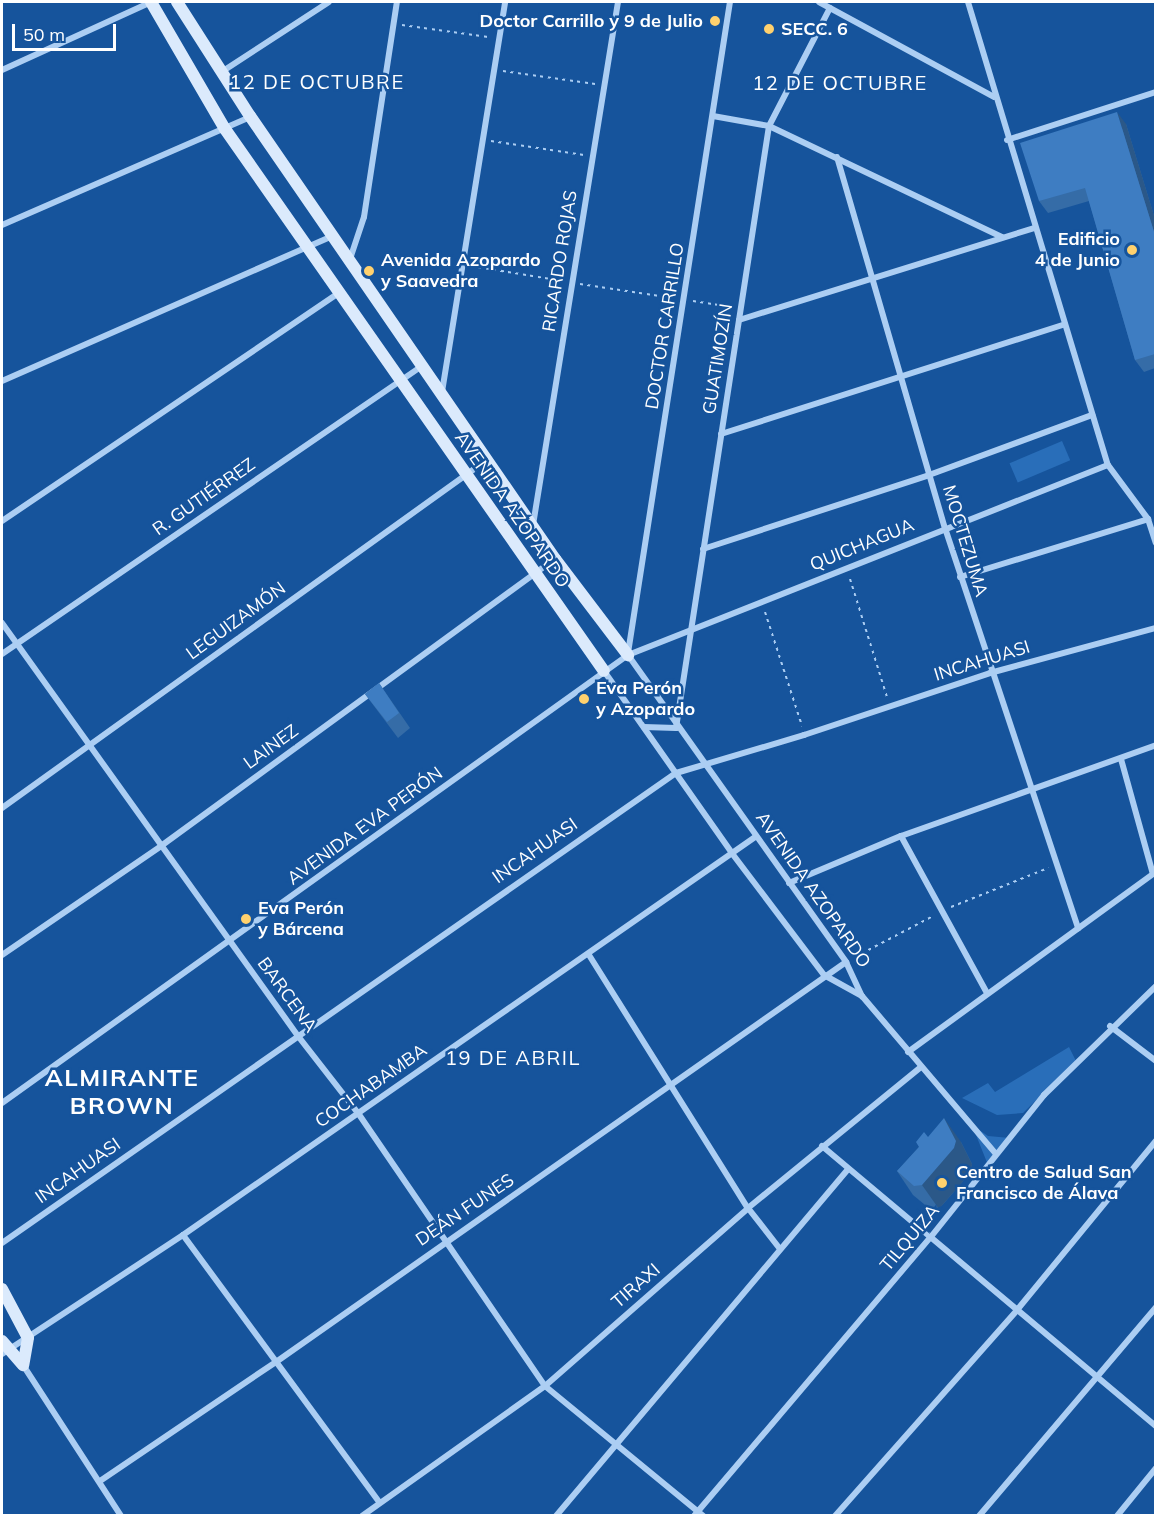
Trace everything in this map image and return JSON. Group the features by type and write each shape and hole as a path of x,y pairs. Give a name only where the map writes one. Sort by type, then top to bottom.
{"street":[{"path":"2,70 151,2"},
{"name":"AVENIDA AZOPARDO","path":"151,2 225,129 731,852 824,975 862,996"},
{"name":"AVENIDA AZOPARDO","path":"177,2 223,71 250,117 555,559 628,655 676,728 846,962 862,996"},
{"path":"223,71 329,2"},
{"path":"350,260 364,217 397,2"},
{"path":"442,393 485,140 505,2"},
{"name":"RICARDO ROJAS","path":"532,525 618,2"},
{"name":"DOCTOR CARRILLO","path":"628,655 730,2"},
{"path":"819,2 994,97"},
{"path":"968,2 1007,140 1108,465 1148,519 1155,543"},
{"name":"GUATIMOZÍN","path":"676,728 770,126 830,8"},
{"path":"1007,140 1155,92"},
{"path":"713,116 770,126 1002,237"},
{"path":"2,225 250,117"},
{"name":"MOCTEZUMA","path":"837,157 899,380 990,673 1078,928"},
{"path":"739,320 870,276 1034,228"},
{"path":"2,381 333,236"},
{"path":"2,521 339,293"},
{"path":"721,434 899,380 1065,324"},
{"name":"R. GUTIÉRREZ","path":"2,654 423,365"},
{"path":"704,549 929,475 1092,415"},
{"name":"LEGUIZAMÓN","path":"2,808 488,459"},
{"name":"QUICHAGUA","path":"628,655 761,600 1108,465"},
{"path":"960,577 1148,519"},
{"name":"LAINEZ","path":"2,955 162,846 555,559"},
{"name":"BARCENA","path":"2,623 298,1036 358,1113 545,1386 698,1514"},
{"name":"INCAHUASI","path":"2,1243 676,773 804,735 990,673 1155,628"},
{"name":"AVENIDA EVA PERÓN","path":"2,1103 231,942 628,655"},
{"path":"644,727 676,728"},
{"path":"789,883 901,836 1155,746"},
{"path":"908,1052 1154,873 1121,759"},
{"path":"901,836 987,993"},
{"name":"COCHABAMBA","path":"3,1348 28,1338 183,1235 589,955 755,837"},
{"path":"589,955 748,1208 780,1249"},
{"name":"DEÁN FUNES","path":"100,1480 276,1362 670,1083 846,962"},
{"name":"TILQUIZA","path":"698,1514 930,1238 1044,1095 1110,1026 1155,986"},
{"path":"862,996 996,1155"},
{"path":"1110,1026 1155,1062"},
{"name":"TIRAXI","path":"362,1515 545,1386 748,1208 921,1067"},
{"path":"836,1515 1017,1310 1155,1141"},
{"path":"822,1146 847,1170 1155,1426"},
{"path":"556,1515 847,1170"},
{"path":"183,1235 379,1502"},
{"path":"2,1289 28,1338 23,1365"},
{"path":"979,1515 1155,1307"},
{"path":"3,1348 23,1365 121,1515"},
{"path":"1116,1515 1155,1468"}],"path":[{"path":"393,23 500,39"},
{"path":"495,70 604,86"},
{"path":"485,140 592,156"},
{"path":"463,265 741,309"},
{"path":"847,568 890,707"},
{"path":"761,600 804,735"}],"shaded area":[{"path":"1062,441 1070,460 1018,483 1010,463"},
{"path":"1069,1047 1076,1061 1023,1113 997,1115 962,1098 988,1083 995,1092"},
{"path":"972,1125 988,1136 1010,1138 988,1165"}],"building":[{"name":"Edificio 4 de Junio","path":"1117,112 1155,235 1155,354 1135,360 1085,188 1039,201 1020,143"},
{"path":"379,683 399,713 387,722 365,694"},
{"path":"944,1118 956,1141 954,1148 922,1185 914,1186 897,1171 919,1147 916,1142 924,1132 928,1137"}],"place":[{"name":"Doctor Carrillo y 9 de Julio","path":"715,21"},
{"name":"SECC. 6","path":"769,29"},
{"name":"Edificio 4 de Junio","path":"1132,250"},
{"name":"Avenida Azopardo y Saavedra","path":"369,271"},
{"name":"Eva Perón y Azopardo","path":"584,699"},
{"name":"Eva Perón y Bárcena","path":"246,919"},
{"name":"Centro de Salud San Francisco de Álava","path":"942,1183"}],"district":[{"name":"12 DE OCTUBRE","path":"317,81"},
{"name":"12 DE OCTUBRE","path":"840,82"},
{"name":"19 DE ABRIL","path":"513,1057"},
{"name":"ALMIRANTE BROWN","path":"122,1092"}]}
